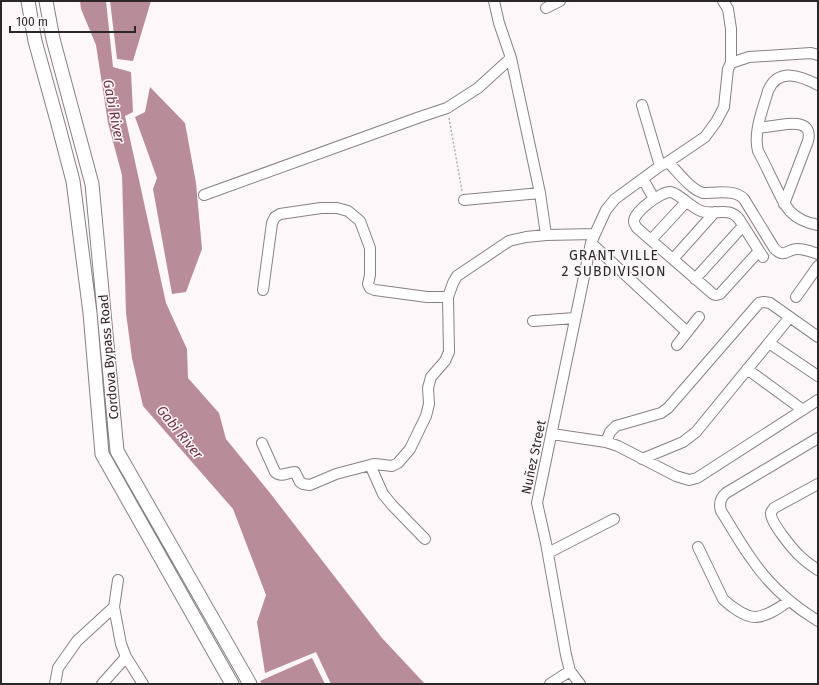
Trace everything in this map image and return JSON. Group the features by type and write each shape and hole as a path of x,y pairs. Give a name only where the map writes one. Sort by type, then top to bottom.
{"main road":[{"name":"Cordova Bypass Road","path":"28,1 35,41 74,181 90,313 102,454 232,684"},
{"name":"Cordova Bypass Road","path":"46,1 53,39 92,184 117,450 250,684"}],"street":[{"path":"494,1 499,23 511,58 540,192 546,235"},
{"path":"546,8 560,1"},
{"name":"Nuñez Street","path":"580,684 570,671 566,655 548,553 537,503 575,318 593,239 606,210 615,199 705,137 716,122 724,107 728,69 731,63 731,30 726,2"},
{"path":"731,63 749,57 811,53 818,55"},
{"path":"204,195 447,108 478,88 511,58"},
{"path":"818,85 797,76 786,76 775,81 768,91 756,134 758,151 784,204 800,220 818,225"},
{"path":"642,105 664,164 699,192 735,193 741,196 774,248 779,253 786,253 796,249 801,249 818,254"},
{"path":"758,128 795,123 803,126 808,131 809,138 784,204"},
{"path":"643,179 654,199"},
{"path":"464,200 540,192"},
{"path":"671,192 701,211 726,212 734,214 737,216 761,254 719,295 715,295 637,228 634,222 638,214 654,199 671,192"},
{"path":"651,240 686,202"},
{"path":"263,290 272,223 275,217 280,214 321,208 337,208 348,211 360,221 370,248 370,275 368,284 370,288 427,297 448,297"},
{"path":"673,259 715,212"},
{"path":"695,279 743,226"},
{"path":"262,443 277,475 295,472 300,482 303,484 310,485 336,474 370,465 375,464 392,466 398,463 410,450 426,416 429,404 428,388 430,377 445,361 449,352 448,297 453,283 457,276 509,241 526,237 546,235 593,239 687,332"},
{"path":"796,297 818,266"},
{"path":"606,442 610,432 616,426 661,413 668,408 760,303 770,303 818,337"},
{"path":"677,345 699,317"},
{"path":"642,459 683,442 696,432 790,317"},
{"path":"533,321 575,318"},
{"path":"769,343 818,376"},
{"path":"747,369 803,410"},
{"path":"552,434 606,442 618,446 676,476 689,480 697,478 818,400"},
{"path":"818,438 726,494 720,502 721,511 752,560 769,581 789,601 818,621"},
{"path":"370,465 383,494 425,539"},
{"path":"818,484 774,508 771,514 781,533 794,551 818,570"},
{"path":"548,553 614,519"},
{"path":"698,547 723,599 738,611 751,616 760,616 777,610 789,601"},
{"path":"118,580 114,607 121,644 126,658 143,684"},
{"path":"55,684 58,668 77,641 114,607"},
{"path":"102,684 126,658"},
{"path":"550,684 570,671"}],"path":[{"path":"447,108 464,200"}],"water":[{"name":"Gabi River","path":"80,1 106,1 113,67 131,72 133,112 125,116 166,303 187,349 188,378 219,413 226,439 270,493 382,638 425,684 331,684 316,652 265,673 257,622 266,595 233,509 143,406 132,358 126,313 122,175 108,123 96,45 81,9"},
{"path":"110,1 151,1 133,61 117,59"},
{"path":"150,87 185,123 196,183 202,249 186,292 172,294 153,189 157,178 135,117 145,112"},
{"path":"312,658 325,684 262,684 260,681"}],"district":[{"name":"GRANT VILLE 2 SUBDIVISION","path":"614,264"}]}
